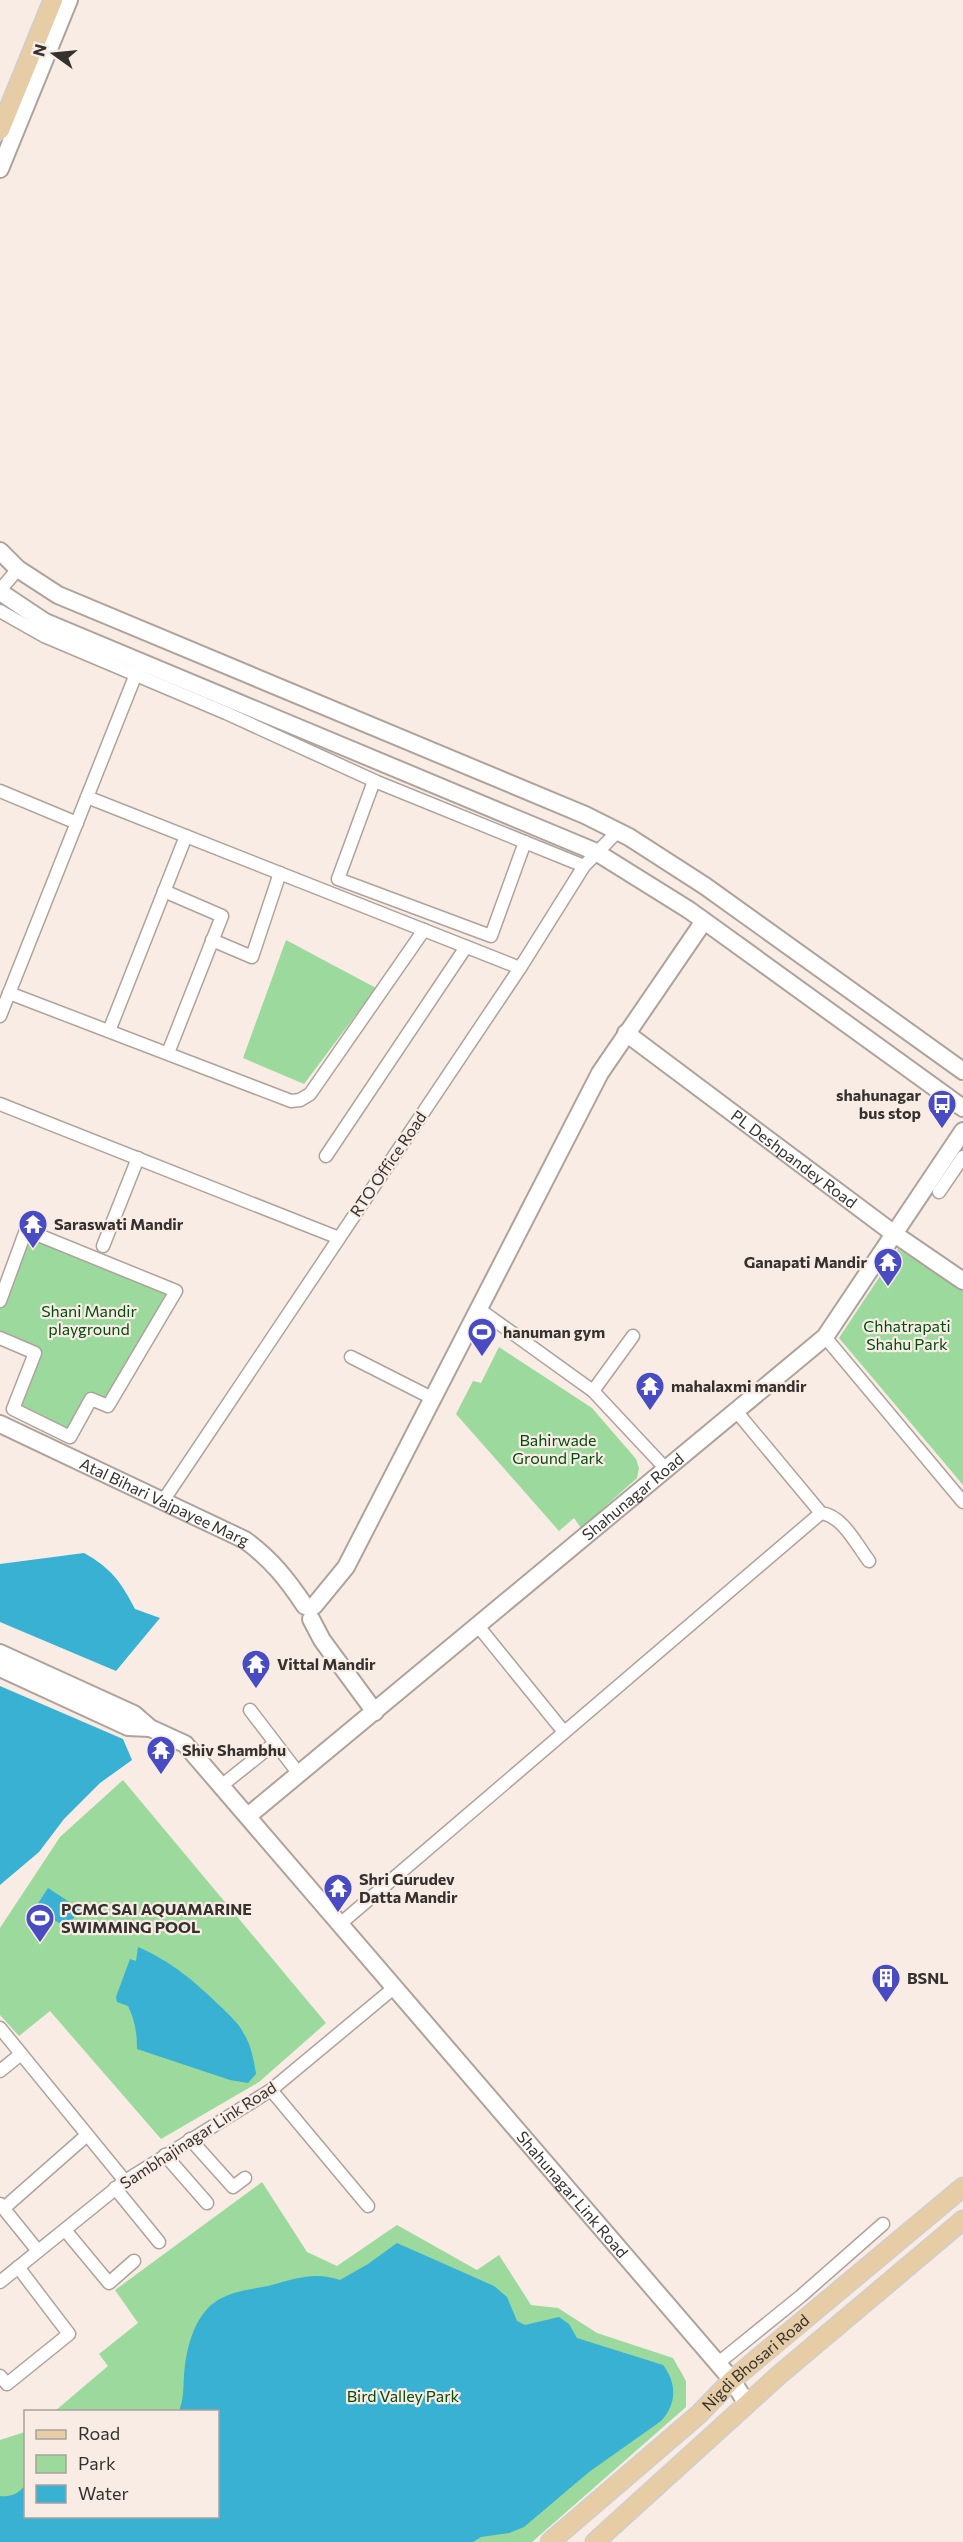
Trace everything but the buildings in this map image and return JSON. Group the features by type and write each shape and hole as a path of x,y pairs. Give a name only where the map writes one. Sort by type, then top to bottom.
{"main road":[{"path":"0,130 52,0"},
{"name":"Nigdi Bhosari Road","path":"550,2542 699,2415 732,2380 963,2187"},
{"name":"Nigdi Bhosari Road","path":"595,2542 747,2404 963,2220"}],"street":[{"path":"0,169 69,0"},
{"path":"0,551 18,569 58,595 585,814 618,831 705,886 963,1071"},
{"path":"18,569 0,591 45,622 375,781 584,866"},
{"path":"0,611 44,636 138,668 596,852 704,921 963,1108"},
{"path":"0,1016 138,668"},
{"path":"375,781 339,879 491,936 525,842"},
{"path":"0,791 77,823"},
{"path":"87,797 520,968"},
{"name":"RTO Office Road","path":"163,1501 520,968 584,866 618,831"},
{"path":"109,1031 186,836"},
{"path":"212,940 252,957 280,873"},
{"path":"164,891 222,916 168,1053"},
{"path":"310,1610 346,1567 600,1073 704,921"},
{"path":"9,993 291,1101 300,1100 310,1094 424,930"},
{"path":"326,1156 466,947"},
{"name":"PL Deshpandey Road","path":"626,1033 893,1233 963,1281"},
{"path":"0,1104 339,1238"},
{"name":"Shahunagar Road","path":"248,1816 825,1337 963,1131"},
{"path":"939,1192 963,1157"},
{"path":"103,1246 138,1158"},
{"path":"0,1301 26,1230 176,1291 108,1406 91,1399 70,1437 13,1409 35,1353 0,1338"},
{"path":"479,1309 592,1391 666,1469"},
{"path":"592,1391 633,1336"},
{"path":"825,1337 963,1502"},
{"path":"351,1357 432,1398"},
{"path":"736,1411 821,1513 830,1514 838,1520 869,1561"},
{"name":"Atal Bihari Vajpayee Marg","path":"0,1424 245,1540 265,1554 283,1573 310,1610 322,1640 375,1712"},
{"path":"340,1924 821,1513"},
{"path":"477,1626 564,1732"},
{"path":"0,1653 134,1714 150,1728"},
{"path":"0,1668 128,1727 150,1728"},
{"path":"250,1710 299,1774"},
{"name":"Shahunagar Link Road","path":"150,1728 184,1744 248,1816 732,2380 747,2404"},
{"path":"221,1786 275,1743"},
{"name":"Sambhajinagar Link Road","path":"0,2282 120,2185 271,2090 395,1988"},
{"path":"0,2028 87,2135 159,2242"},
{"path":"0,2071 21,2054"},
{"path":"271,2090 368,2206"},
{"path":"38,2251 2,2206 87,2135"},
{"path":"190,2139 233,2187 245,2178"},
{"path":"165,2155 207,2204"},
{"path":"717,2364 801,2296 883,2224"},
{"path":"64,2230 109,2283 134,2261"},
{"path":"857,2247 870,2264"},
{"path":"0,2376 7,2384 69,2334 18,2267"},
{"path":"801,2296 813,2311"}],"green space":[{"path":"286,940 376,988 304,1084 243,1058"},
{"name":"Shani Mandir playground","path":"26,1230 176,1291 108,1406 91,1400 76,1434 17,1405 39,1355 0,1338 0,1301"},
{"name":"Chhatrapati Shahu Park","path":"898,1249 963,1288 963,1485 839,1338"},
{"name":"Bahirwade Ground Park","path":"499,1347 592,1408 636,1459 639,1468 637,1478 581,1528 574,1518 559,1531 456,1414 473,1381 481,1383"},
{"path":"123,1780 326,2023 259,2082 161,2139 50,2011 19,2036 0,2015 0,1928 60,1837"},
{"name":"Bird Valley Park","path":"262,2182 307,2252 337,2266 397,2225 477,2270 499,2255 531,2305 558,2308 597,2333 673,2358 686,2381 686,2407 532,2542 0,2542 0,2440 24,2432 24,2518 219,2518 219,2410 56,2410 108,2366 99,2354 138,2323 115,2290"}],"water":[{"path":"84,1553 114,1576 135,1609 160,1618 116,1671 0,1622 0,1564"},
{"path":"0,1686 123,1739 132,1760 100,1783 64,1819 39,1852 0,1885"},
{"path":"48,1888 80,1909 67,1928 35,1908"},
{"path":"138,1947 182,1972 236,2022 249,2043 252,2053 256,2074 248,2083 230,2080 137,2049 135,2027 128,2006 117,2002 116,1997 130,1959 136,1961"},
{"name":"Bird Valley Park","path":"397,2243 494,2286 507,2297 517,2321 525,2325 559,2317 569,2324 577,2338 663,2365 673,2386 670,2408 661,2421 589,2472 524,2527 509,2533 481,2537 473,2542 0,2542 0,2496 14,2494 24,2486 24,2518 219,2518 219,2410 179,2410 183,2398 187,2354 199,2320 214,2303 235,2293 304,2277 321,2276 340,2280 368,2264"}],"place":[{"name":"shahunagar bus stop","path":"942,1130"},
{"name":"Saraswati Mandir","path":"33,1250"},
{"name":"Ganapati Mandir","path":"888,1288"},
{"name":"hanuman gym","path":"482,1358"},
{"name":"mahalaxmi mandir","path":"650,1412"},
{"name":"Vittal Mandir","path":"256,1690"},
{"name":"Shiv Shambhu","path":"161,1776"},
{"name":"Shri Gurudev Datta Mandir","path":"338,1914"},
{"name":"PCMC SAI AQUAMARINE SWIMMING POOL","path":"40,1944"},
{"name":"BSNL","path":"886,2004"}]}
